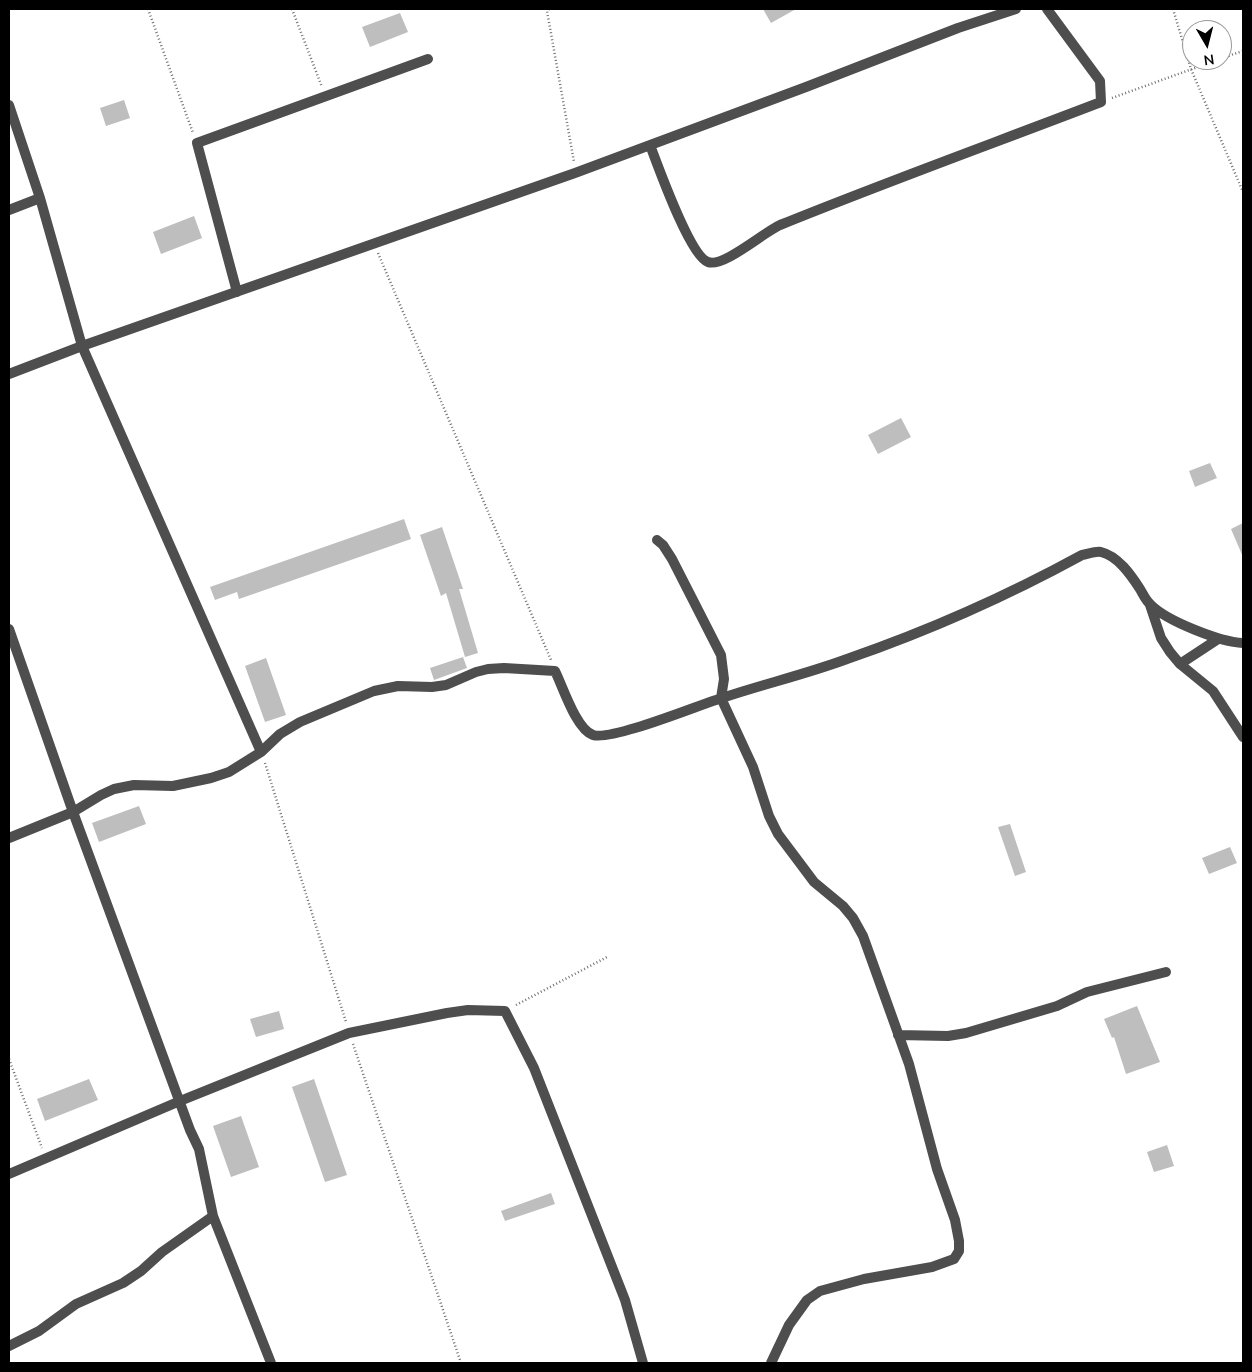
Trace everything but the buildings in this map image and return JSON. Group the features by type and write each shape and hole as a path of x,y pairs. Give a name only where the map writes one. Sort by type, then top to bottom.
{"street":[{"path":"9,374 82,346 575,173 958,28 1016,9"},
{"path":"650,145 689,238 701,258 712,263 723,261 777,226 1101,102 1100,82 1047,9"},
{"path":"237,292 196,143 428,59"},
{"path":"9,105 40,198 82,346 261,752"},
{"path":"9,210 40,198"},
{"path":"657,540 663,545 672,559 721,655 724,679 721,698 753,767 769,816 778,834 814,882 843,906 853,918 868,950 909,1064 937,1169 955,1220 959,1241 959,1251 954,1259 932,1267 864,1279 820,1291 807,1300 789,1326 771,1363"},
{"path":"9,838 74,812 114,789 134,786 173,786 212,778 229,772 261,752 280,734 300,722 374,691 398,686 432,687 446,685 488,669 555,671 583,727 594,736 616,734 721,698 847,659 998,599 1087,554 1100,552 1110,555 1122,566 1150,605 1161,638 1170,652 1180,664 1213,691 1243,738"},
{"path":"1150,605 1162,613 1218,639 1243,643"},
{"path":"9,629 74,812 199,1149 213,1216 271,1363"},
{"path":"1180,664 1218,639"},
{"path":"898,1035 948,1036 966,1033 1048,1009 1087,992 1166,972"},
{"path":"9,1174 180,1101 349,1034 468,1010 505,1011 534,1068 625,1300 643,1363"},
{"path":"9,1346 39,1331 76,1304 123,1283 141,1271 162,1252 213,1216"}],"path":[{"path":"148,9 196,143"},
{"path":"292,9 325,96"},
{"path":"549,9 547,11 575,173"},
{"path":"1173,9 1182,39"},
{"path":"1101,102 1188,70"},
{"path":"1191,70 1243,192"},
{"path":"374,244 555,671"},
{"path":"261,752 349,1034 461,1363"},
{"path":"505,1011 607,957"},
{"path":"9,1059 46,1158"}]}
